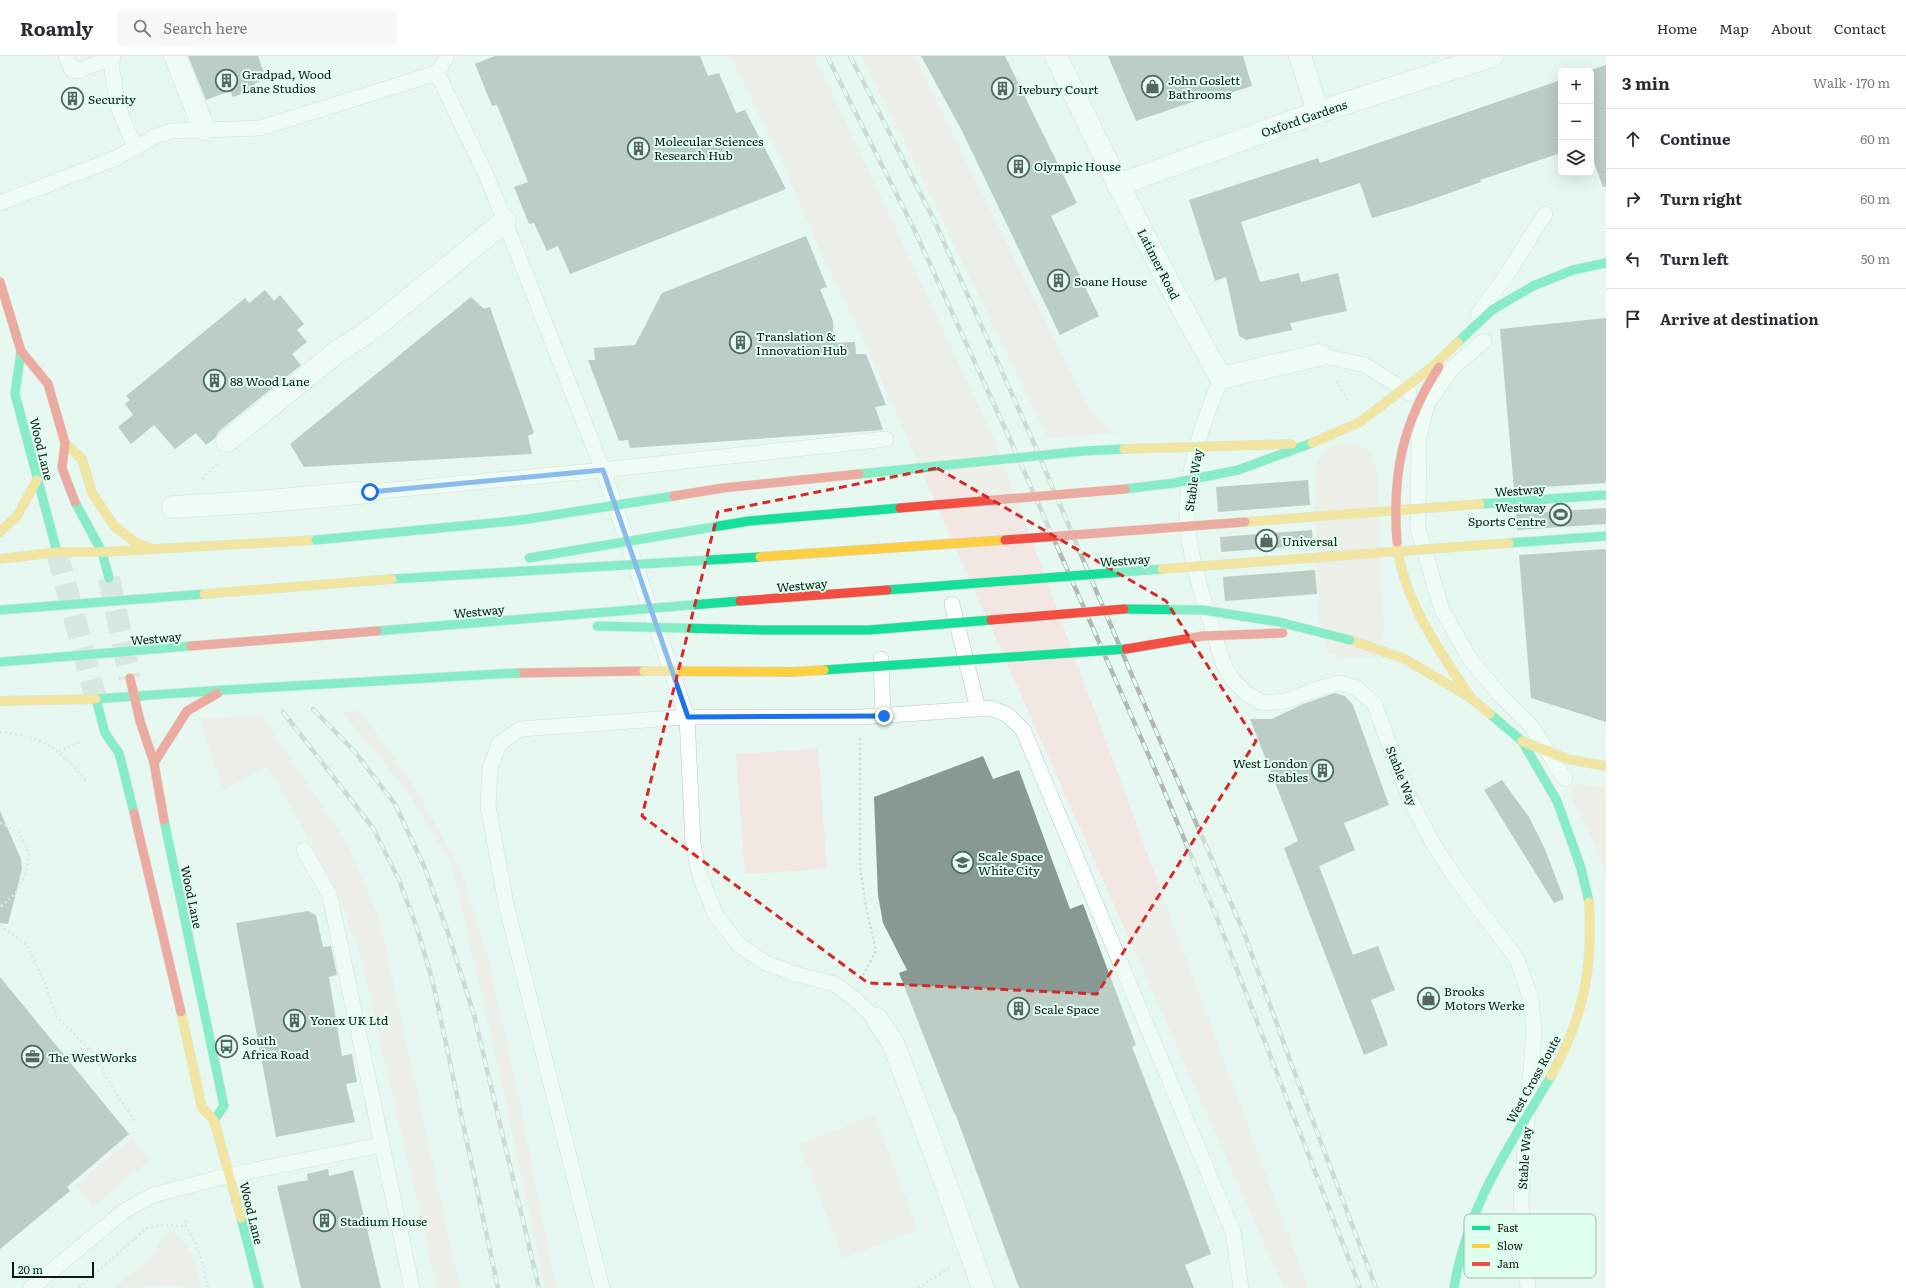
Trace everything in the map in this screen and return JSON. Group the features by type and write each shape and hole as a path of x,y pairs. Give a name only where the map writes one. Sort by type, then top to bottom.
{"main road":[{"path":"521,560 749,521 857,511 1106,492 1174,483 1238,470 1311,444 1360,422 1432,367 1492,310 1533,286 1573,270 1606,264"},
{"name":"Wood Lane","path":"0,282 21,351 48,384 65,443 62,468 78,510 102,552 109,578"},
{"path":"1458,342 1431,378 1413,415 1399,453 1395,486 1396,523 1401,565 1416,607 1437,647 1471,698"},
{"name":"Wood Lane","path":"21,351 16,394 37,480 57,552"},
{"name":"Wood Lane","path":"65,443 82,459 92,493 114,526 136,543 152,549"},
{"path":"0,559 57,552 102,552 316,540 522,520 723,488 1084,451 1150,447 1311,444"},
{"path":"0,532 17,516 37,480"},
{"name":"Westway","path":"0,610 420,577 863,551 1606,495"},
{"name":"Westway","path":"0,662 868,591 1606,536"},
{"path":"420,577 506,562"},
{"path":"586,626 765,630 869,630 1126,609 1202,610 1279,622 1350,640 1405,659 1471,698 1522,741 1567,759 1606,766"},
{"path":"484,623 562,625"},
{"path":"0,701 135,697 224,690 516,673 793,672 1132,649 1203,636 1268,633 1350,640"},
{"name":"Wood Lane","path":"130,678 154,763 164,820 224,1106 214,1120"},
{"path":"154,763 176,726 188,711 224,690"},
{"name":"Wood Lane","path":"96,699 105,733 120,753 171,966 202,1108 214,1120 223,1157 230,1175 259,1288"},
{"name":"West Cross Route","path":"1473,1214 1487,1184 1556,1068 1569,1041 1578,1018 1589,971 1591,936 1589,902 1581,868 1557,801 1522,741"},
{"name":"West Cross Route","path":"1454,1288 1464,1240"}],"street":[{"path":"175,56 204,129"},
{"name":"Latimer Road","path":"1056,56 1118,185 1189,323 1221,378"},
{"path":"1300,56 1318,112"},
{"name":"Oxford Gardens","path":"1118,185 1318,112 1492,56"},
{"path":"227,441 337,352 371,330 505,221"},
{"path":"1221,378 1319,355"},
{"path":"173,507 256,502 370,492"},
{"path":"877,1019 893,1042 983,1288"}],"lane":[{"path":"66,56 72,70 76,71 113,57 112,70 118,107 135,148"},
{"path":"0,203 116,158 156,136 172,131 204,129 256,129 437,73 447,56"},
{"path":"437,73 488,179 603,470 688,717 693,844 700,876 716,916 740,946 766,963 795,974 835,984 877,1019"},
{"path":"1458,342 1506,276 1545,214"},
{"path":"1484,341 1453,367 1427,404 1419,437 1418,529 1442,610 1470,659 1500,695 1532,726 1565,779"},
{"path":"1319,355 1365,365 1427,404"},
{"name":"Stable Way","path":"1221,378 1202,427 1192,465 1187,508 1190,548 1223,663 1232,679 1247,694 1263,703 1286,701 1314,690 1338,683 1355,687 1374,703 1409,797 1432,842 1456,879 1517,959 1531,1000 1534,1032 1521,1200 1522,1214"},
{"path":"370,492 603,470 886,439"},
{"path":"952,604 978,709"},
{"path":"881,659 884,716"},
{"path":"602,1288 506,904 488,806 490,769 499,744 520,729 688,717 861,717 991,708 1008,715 1023,730 1232,1232 1241,1288"},
{"path":"304,850 330,896 412,1288"},
{"path":"31,1288 124,1211 153,1195 230,1175 381,1145"},
{"name":"Stable Way","path":"1527,1278 1528,1288"}],"path":[{"path":"851,996 876,951 866,907 860,867 861,717"},
{"path":"0,732 18,734 36,739 59,751 86,780"},
{"path":"59,751 80,741"},
{"path":"0,823 19,832 29,853 26,873 16,893 0,907"},
{"path":"0,925 26,944 44,981 57,1017 94,1054 110,1084 136,1123"},
{"path":"185,1220 185,1226 195,1242 202,1259 208,1288"},
{"path":"79,1288 147,1228 164,1225 185,1226"},
{"path":"918,1288 970,1255"}],"highlighted area":[{"path":"937,468 1166,601 1256,741 1097,994 868,983 642,816 718,512"}],"shaded area":[{"path":"730,56 814,56 830,88 994,439 1308,1288 1284,1288 865,343 820,251 783,163"},
{"path":"862,56 914,56 1087,405 1098,420 1117,433 1048,438"},
{"path":"1347,443 1361,446 1369,451 1374,460 1377,474 1384,631 1377,657 1343,658 1328,653 1319,619 1314,476 1320,457 1324,453 1333,447"},
{"path":"361,711 414,786 460,868 487,954 517,1088 556,1288 545,1288 502,1085 452,865 405,788 342,712"},
{"path":"261,715 347,843 379,917 460,1288 437,1288 361,958 337,891 268,766 223,790 200,719"},
{"path":"818,749 827,869 745,874 736,754"},
{"path":"1579,784 1606,788 1606,879 1591,836 1570,796 1570,791 1573,785"},
{"path":"874,1115 918,1230 843,1258 799,1144"},
{"path":"132,1138 150,1160 93,1206 75,1185"},
{"path":"171,1232 189,1249 196,1264 202,1288 169,1286 115,1288 154,1253 164,1236"}],"building":[{"name":"Gradpad, Wood Lane Studios","path":"188,56 258,56 266,78 254,84 256,89 233,97 230,91 206,100"},
{"name":"Molecular Sciences Research Hub","path":"495,56 700,56 708,76 719,73 736,113 745,110 786,189 570,274 558,246 547,251 534,223 529,224 514,187 528,182 497,105 492,106 475,64"},
{"path":"921,56 1005,56 1077,203 1051,216 1099,316 1060,335 961,129"},
{"path":"1108,56 1243,56 1252,86 1214,98 1213,95 1136,121"},
{"path":"1606,65 1606,187 1603,187 1594,162 1594,69"},
{"path":"1558,81 1558,154 1480,180 1481,182 1415,205 1372,218 1360,183 1241,222 1260,282 1299,273 1301,282 1338,273 1347,311 1290,323 1292,330 1246,340 1239,336 1226,277 1215,281 1189,200 1318,158 1320,163"},
{"name":"Translation & Innovation Hub","path":"806,236 827,287 820,289 833,321 834,343 855,342 856,354 866,354 886,405 875,407 883,430 630,448 628,440 619,441 588,360 595,360 594,348 635,345 662,293"},
{"name":"88 Wood Lane","path":"265,290 274,301 280,295 304,324 297,330 307,342 292,354 301,365 219,431 215,438 206,445 196,433 175,449 154,425 131,444 118,427 133,415 125,404 130,400 126,396 245,298 249,303"},
{"path":"471,297 484,309 490,307 534,433 528,436 532,454 304,467 290,444"},
{"path":"1606,318 1606,483 1514,489 1500,329"},
{"path":"1308,480 1310,505 1218,512 1216,487"},
{"path":"1606,508 1606,524 1517,530 1516,514"},
{"path":"1312,530 1313,545 1221,552 1220,537"},
{"path":"1606,549 1606,722 1531,698 1519,555"},
{"path":"1315,570 1317,594 1225,601 1223,577"},
{"path":"1335,693 1345,696 1353,705 1389,805 1344,823 1355,850 1319,866 1353,955 1378,946 1395,990 1371,1000 1388,1045 1364,1055 1284,848 1298,841 1250,719 1272,719 1303,704"},
{"name":"Scale Space","path":"983,756 993,779 1019,770 1070,909 1083,904 1136,1045 1132,1047 1211,1254 1185,1265 1194,1288 1019,1288 955,1113 899,973 907,970 883,923 878,895 874,797"},
{"path":"1502,780 1529,817 1545,849 1564,899 1554,903 1484,790"},
{"path":"0,811 21,859 22,869 8,924 0,923"},
{"name":"Yonex UK Ltd","path":"308,911 316,915 323,947 331,946 337,975 329,977 342,1056 352,1054 357,1082 346,1084 355,1122 276,1137 236,923"},
{"name":"The WestWorks","path":"0,977 129,1134 67,1187 70,1191 0,1249"},
{"name":"Stadium House","path":"328,1169 329,1176 353,1170 381,1288 301,1288 277,1186 308,1180 307,1174"}],"tunnel":[{"path":"57,552 96,699"},
{"path":"109,578 130,678"}],"railway":[{"path":"827,56 914,229 1013,446 1163,788 1217,918 1360,1288"},
{"path":"850,56 934,220 1033,441 1136,685 1244,933 1291,1063 1376,1288"},
{"path":"313,709 355,752 395,804 424,866 447,930 474,1015 539,1288"},
{"path":"283,712 373,828 399,880 417,928 433,983 498,1288"}],"traffic: fast":[{"path":"1458,342 1492,310 1533,286 1573,270 1606,263"},
{"path":"21,351 15,394 57,552"},
{"path":"1125,489 1174,483 1238,470 1312,443"},
{"path":"859,474 1084,451 1124,449"},
{"path":"1480,504 1606,495"},
{"path":"316,540 522,520 674,496"},
{"path":"75,502 102,552 109,578"},
{"path":"529,558 749,521 900,508"},
{"path":"1509,543 1606,536"},
{"path":"392,579 760,557"},
{"path":"887,590 1162,569"},
{"path":"0,610 204,594"},
{"path":"377,631 740,601"},
{"path":"1124,609 1203,610 1279,622 1350,640"},
{"path":"597,626 765,630 869,630 991,620"},
{"path":"0,662 191,646"},
{"path":"824,670 1126,649"},
{"path":"224,690 516,673"},
{"path":"134,813 119,753 105,733 96,699 224,690"},
{"path":"1490,714 1522,741 1557,801 1581,868 1589,902"},
{"path":"164,820 224,1106 214,1120"},
{"path":"1475,1214 1492,1177 1551,1076"},
{"path":"241,1218 259,1288"},
{"path":"1454,1288 1464,1245"}],"traffic: slow":[{"path":"1312,443 1360,422 1432,367 1458,342"},
{"path":"65,443 82,459 92,493 114,526 136,543 152,549"},
{"path":"1124,449 1292,444"},
{"path":"0,532 17,516 37,480"},
{"path":"1245,522 1480,504"},
{"path":"102,552 316,540"},
{"path":"760,557 1005,540"},
{"path":"1397,542 1400,563 1414,604 1435,643 1471,698"},
{"path":"1162,569 1509,543"},
{"path":"0,559 57,552 102,552"},
{"path":"204,594 392,579"},
{"path":"1350,640 1405,659 1471,698 1490,714"},
{"path":"644,671 793,672 824,670"},
{"path":"0,701 96,699"},
{"path":"1522,741 1567,759 1606,766"},
{"path":"1551,1076 1579,1013 1584,992 1589,949 1589,902"},
{"path":"181,1012 202,1108 214,1120 241,1218"}],"traffic: jam":[{"path":"0,282 21,351 48,384 65,443 62,468 75,502"},
{"path":"1397,542 1396,494 1402,450 1416,409 1426,388 1439,367"},
{"path":"674,496 723,488 859,474"},
{"path":"900,508 1125,489"},
{"path":"1005,540 1245,522"},
{"path":"740,601 887,590"},
{"path":"991,620 1124,609"},
{"path":"191,646 377,631"},
{"path":"1126,649 1203,636 1283,633"},
{"path":"516,673 644,671"},
{"path":"130,678 140,721 154,763 164,820"},
{"path":"154,763 187,711 218,693"},
{"path":"134,813 181,1012"}],"place":[{"name":"Gradpad, Wood Lane Studios","path":"227,81"},
{"name":"John Goslett Bathrooms","path":"1152,87"},
{"name":"Ivebury Court","path":"1003,89"},
{"name":"Security","path":"73,99"},
{"name":"Molecular Sciences Research Hub","path":"639,148"},
{"name":"Olympic House","path":"1019,166"},
{"name":"Soane House","path":"1058,281"},
{"name":"Translation & Innovation Hub","path":"740,343"},
{"name":"88 Wood Lane","path":"214,381"},
{"name":"Westway Sports Centre","path":"1561,514"},
{"name":"Universal","path":"1267,541"},
{"name":"West London Stables","path":"1323,770"},
{"name":"Scale Space White City","path":"962,863"},
{"name":"Brooks Motors Werke","path":"1429,998"},
{"name":"Scale Space","path":"1018,1009"},
{"name":"Yonex UK Ltd","path":"295,1020"},
{"name":"South Africa Road","path":"227,1047"},
{"name":"The WestWorks","path":"33,1057"},
{"name":"Stadium House","path":"325,1221"}],"route":[{"path":"370,492 603,470 688,717 884,716"}]}
